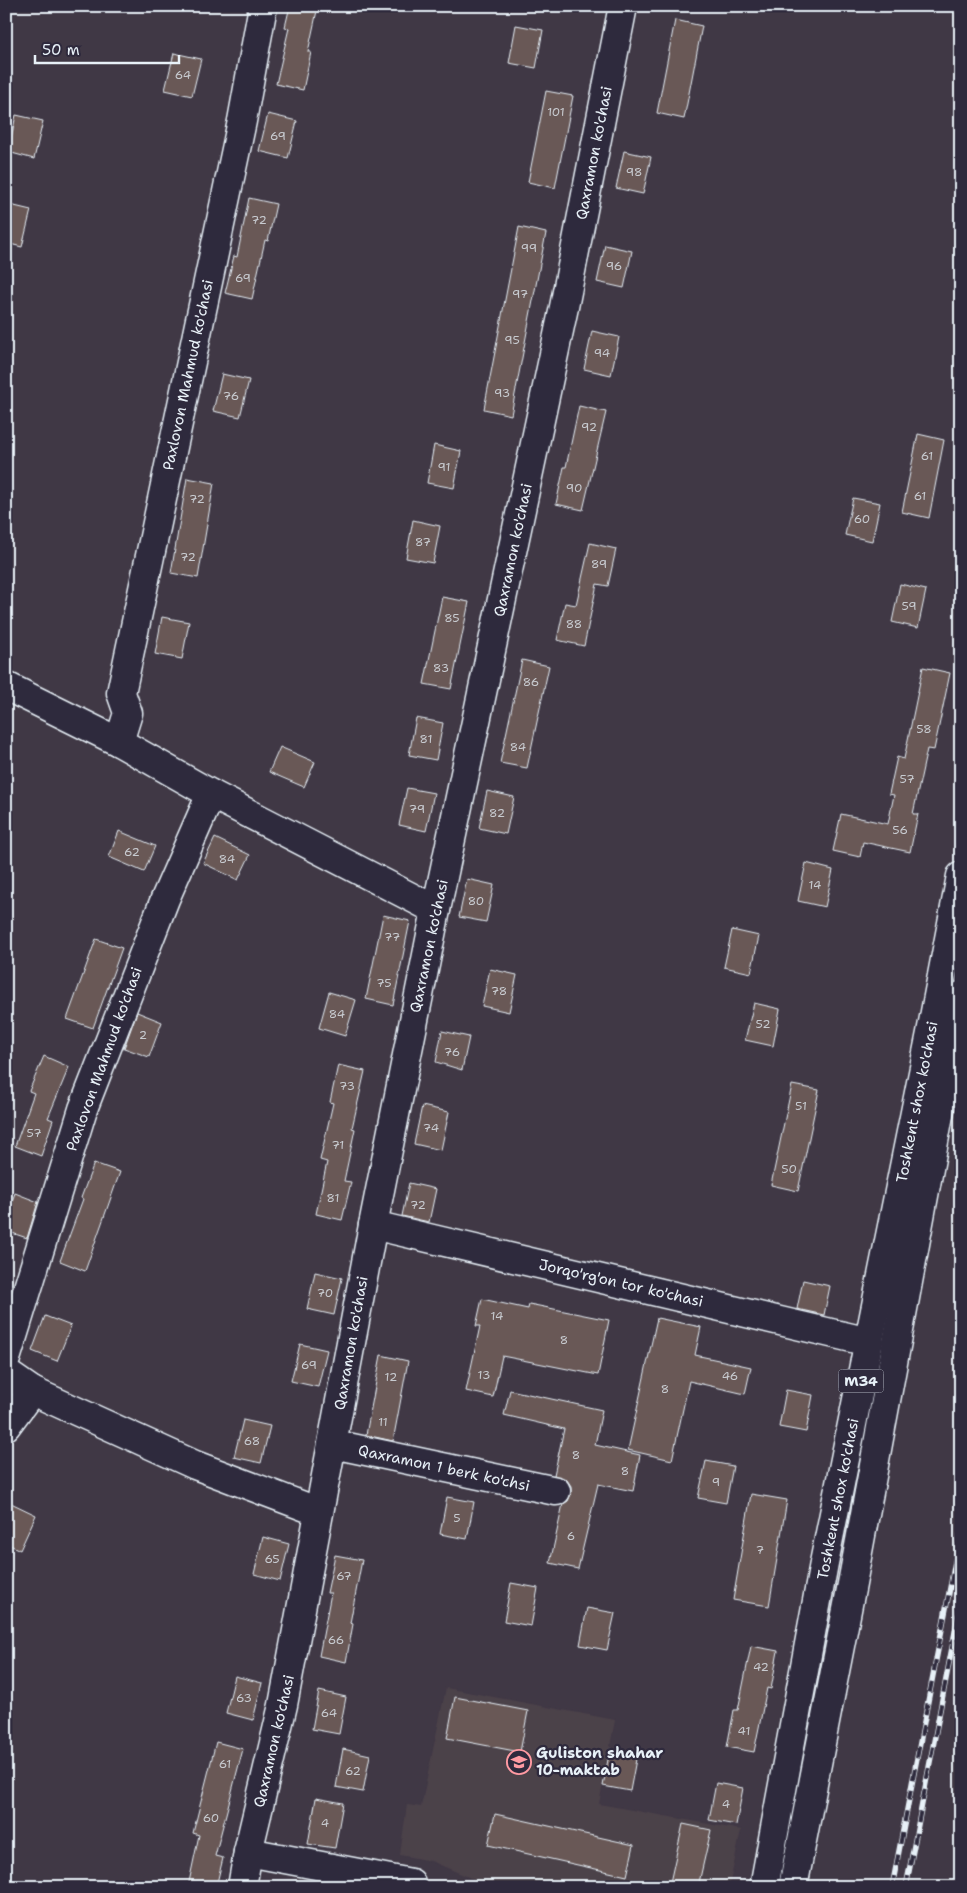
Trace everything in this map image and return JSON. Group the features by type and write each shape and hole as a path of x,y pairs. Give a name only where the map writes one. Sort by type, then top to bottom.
{"main road":[{"name":"Paxlovon Mahmud ko'chasi","path":"119,742 128,713 121,693 240,130 263,6"},
{"name":"Qaxramon ko'chasi","path":"242,1887 248,1852 283,1705 373,1225 436,910 564,307 623,6"},
{"path":"6,686 119,742 211,794 436,910"},
{"name":"Paxlovon Mahmud ko'chasi","path":"6,1359 83,1109 165,899 211,794"},
{"name":"Toshkent shox ko'chasi","path":"793,1887 852,1584 942,1035 961,876"},
{"name":"Toshkent shox ko'chasi","path":"764,1887 824,1564 869,1342 942,1035 961,996"},
{"name":"Jorqo'rg'on tor ko'chasi","path":"373,1225 869,1342"},
{"path":"6,1373 32,1391 195,1465 319,1512"},
{"path":"6,1426 32,1391"},
{"name":"Qaxramon 1 berk ko'chsi","path":"333,1444 556,1491"},
{"path":"248,1852 411,1884"}],"shaded area":[{"name":"Guliston shahar 10-maktab","path":"446,1688 615,1720 599,1804 741,1830 729,1887 492,1887 431,1861 400,1855 407,1805 421,1807"}],"building":[{"path":"290,6 318,6 308,52 311,52 303,90 276,84 289,28 285,27"},
{"path":"675,20 702,26 684,119 657,113"},
{"path":"516,25 543,30 536,68 509,63"},
{"path":"174,53 201,59 192,96 165,90"},
{"path":"546,91 573,96 555,188 528,182"},
{"path":"268,114 297,121 288,158 259,151"},
{"path":"16,115 43,121 34,159 8,152"},
{"path":"624,151 651,157 643,194 616,188"},
{"path":"249,198 276,204 268,241 265,240 252,299 225,293 234,256 237,257"},
{"path":"6,204 31,210 22,247 6,243"},
{"path":"519,227 546,233 511,415 484,409"},
{"path":"605,245 632,251 624,288 597,282"},
{"path":"592,331 619,337 611,375 584,369"},
{"path":"222,374 249,380 240,417 213,411"},
{"path":"579,406 606,412 583,510 556,504"},
{"path":"918,434 944,440 929,518 902,512"},
{"path":"434,445 461,451 454,488 427,483"},
{"path":"187,478 214,483 198,578 171,573"},
{"path":"853,498 880,503 872,541 845,535"},
{"path":"413,520 440,526 433,563 406,558"},
{"path":"590,543 616,549 608,586 597,584 584,646 557,640 565,603 576,605"},
{"path":"900,584 926,590 918,628 892,622"},
{"path":"442,597 469,602 451,689 424,684"},
{"path":"162,617 189,622 182,659 155,654"},
{"path":"522,660 549,666 527,768 500,763"},
{"path":"923,667 950,673 934,750 927,749 913,814 918,814 910,852 863,842 860,857 833,851 841,814 888,824 894,795 889,794 897,757 904,759"},
{"path":"416,718 443,723 436,760 409,755"},
{"path":"280,747 315,762 304,787 269,772"},
{"path":"407,788 434,793 426,831 399,825"},
{"path":"487,791 514,797 506,834 479,828"},
{"path":"119,831 155,846 144,872 109,857"},
{"path":"215,838 250,855 238,880 203,863"},
{"path":"806,863 833,870 825,907 798,901"},
{"path":"467,879 494,885 486,922 459,917"},
{"path":"383,915 410,921 393,1005 366,999"},
{"path":"732,930 759,936 751,973 724,967"},
{"path":"96,939 122,948 93,1028 67,1019"},
{"path":"490,969 517,975 509,1012 482,1006"},
{"path":"329,992 356,1000 345,1036 319,1028"},
{"path":"754,1003 780,1009 773,1046 745,1040"},
{"path":"137,1012 162,1022 149,1057 124,1048"},
{"path":"442,1031 469,1037 462,1070 436,1062"},
{"path":"44,1056 69,1067 48,1118 53,1120 41,1156 15,1146 34,1093 29,1091"},
{"path":"338,1065 365,1071 352,1128 355,1129 344,1181 351,1182 342,1220 316,1214 327,1162 320,1160 333,1103 330,1102"},
{"path":"792,1085 819,1090 798,1191 771,1185"},
{"path":"422,1106 449,1112 441,1150 414,1144"},
{"path":"94,1163 120,1172 85,1271 60,1261"},
{"path":"409,1183 436,1189 429,1222 402,1216"},
{"path":"15,1193 38,1202 27,1238 6,1231 6,1217"},
{"path":"315,1272 342,1278 334,1315 307,1309"},
{"path":"803,1280 830,1286 824,1315 797,1309"},
{"path":"482,1299 528,1309 529,1304 609,1320 598,1375 502,1356 493,1397 466,1391 480,1326 476,1326"},
{"path":"45,1316 71,1326 57,1361 32,1351"},
{"path":"657,1318 701,1327 695,1355 751,1367 745,1394 689,1381 672,1460 628,1450"},
{"path":"300,1344 327,1350 318,1387 291,1381"},
{"path":"381,1355 408,1361 393,1441 366,1435"},
{"path":"510,1390 602,1410 595,1445 640,1455 633,1491 598,1484 578,1569 550,1563 563,1504 568,1501 571,1494 571,1486 567,1480 554,1475 564,1429 504,1415"},
{"path":"786,1390 813,1395 806,1432 779,1427"},
{"path":"243,1420 270,1426 261,1463 234,1457"},
{"path":"706,1461 733,1466 726,1503 698,1498"},
{"path":"751,1494 787,1500 769,1606 733,1600"},
{"path":"447,1497 474,1502 467,1539 440,1534"},
{"path":"11,1503 36,1515 20,1550 6,1543 6,1514"},
{"path":"263,1537 289,1544 280,1581 254,1574"},
{"path":"335,1555 362,1560 350,1623 353,1624 346,1662 319,1656 331,1593 327,1593"},
{"path":"511,1583 538,1588 531,1626 504,1621"},
{"path":"587,1608 615,1613 607,1650 580,1645"},
{"path":"751,1646 778,1651 771,1689 767,1688 754,1752 727,1747 734,1710 738,1710"},
{"path":"235,1676 262,1683 253,1720 226,1713"},
{"path":"319,1691 346,1697 339,1734 312,1729"},
{"path":"455,1697 528,1711 520,1752 447,1738"},
{"path":"216,1742 243,1749 215,1856 223,1858 216,1887 188,1887 199,1835 193,1833"},
{"path":"343,1749 370,1755 363,1792 336,1787"},
{"path":"610,1749 637,1754 630,1791 603,1786"},
{"path":"716,1783 743,1788 736,1825 709,1820"},
{"path":"316,1798 343,1803 335,1848 308,1844"},
{"path":"495,1814 634,1845 627,1876 488,1845"},
{"path":"683,1824 711,1830 698,1887 669,1887"}],"railway":[{"path":"892,1887 961,1531"},
{"path":"906,1887 961,1601"}],"place":[{"name":"Guliston shahar 10-maktab","path":"519,1762"}]}
